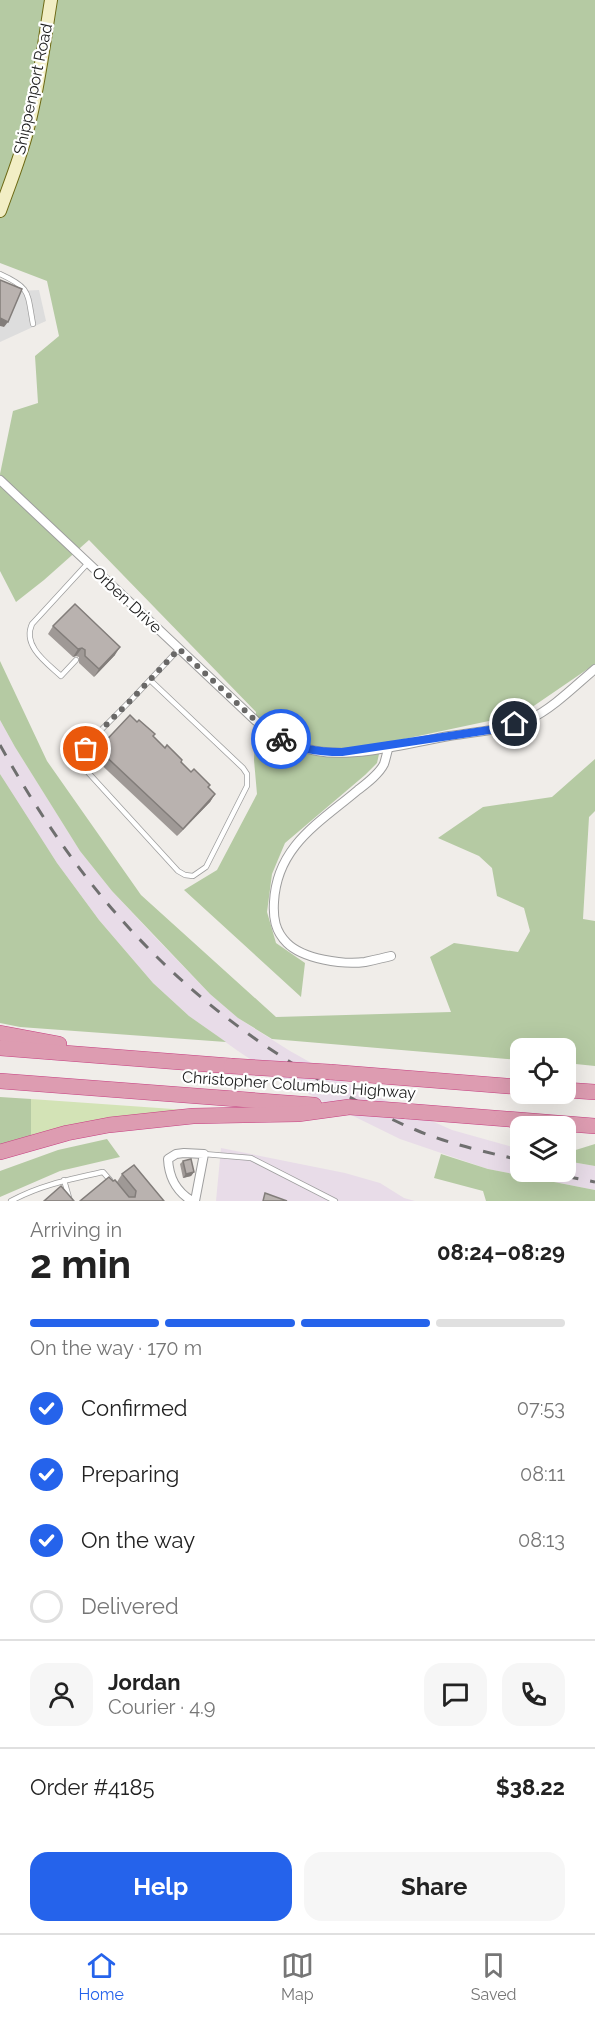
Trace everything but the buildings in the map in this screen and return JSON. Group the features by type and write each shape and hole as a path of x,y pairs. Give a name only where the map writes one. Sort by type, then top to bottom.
{"highway":[{"path":"0,1033 132,1057"},
{"name":"Christopher Columbus Highway","path":"0,1048 510,1086"},
{"name":"Christopher Columbus Highway","path":"0,1081 595,1126"},
{"path":"576,1091 595,1092"},
{"path":"0,1152 99,1127 151,1120 238,1114 298,1114 349,1107"},
{"path":"0,1157 35,1142"}],"street":[{"name":"Shippenport Road","path":"0,211 17,167 28,128 51,0"},
{"name":"Orben Drive","path":"0,480 256,721 287,743 328,752 356,751 496,729 531,719 595,669"},
{"path":"389,746 383,766 368,782 305,834 285,858 275,889 274,917 276,929 300,954 312,958 363,962 391,956"},
{"path":"176,1154 204,1154 194,1201 181,1192 171,1179 168,1159 176,1154"}],"lane":[{"path":"0,274 20,283 27,291 33,324"},
{"path":"76,660 61,676 38,655 29,633 32,624 88,563"},
{"path":"150,680 247,774 247,786 206,867 193,876 178,871 84,768 83,763 90,741 179,649"},
{"path":"204,1154 251,1158 335,1201"},
{"path":"11,1201 27,1192 64,1180 103,1172 115,1186"},
{"path":"64,1180 70,1201"}],"shaded area":[{"path":"39,290 46,321 0,342 0,326 3,327 19,291"},
{"path":"0,720 80,851 112,891 210,994 238,1018 349,1084 452,1130 510,1146 510,1173 488,1169 400,1139 288,1084 189,1016 153,983 99,920 57,863 0,774"},
{"path":"221,1148 345,1173 380,1183 404,1198 415,1201 216,1201"},
{"path":"576,1163 595,1166 595,1190 554,1182 576,1182"}],"green space":[{"path":"0,0 595,0 595,664 522,714 390,742 379,754 377,763 365,775 285,843 272,874 267,912 276,943 305,963 301,997 184,890 217,870 257,794 254,760 256,712 89,540 16,602 0,571 0,474 13,411 38,403 35,356 59,336 47,281 0,263"},
{"path":"0,661 47,761 141,895 276,1017 451,1012 430,957 454,943 518,952 530,931 524,908 497,896 492,868 479,856 438,838 483,807 552,797 595,759 595,811 589,817 583,919 595,921 595,1066 576,1064 576,1038 510,1038 510,1059 272,1039 238,1018 210,994 112,891 80,851 0,720"},
{"path":"0,774 57,863 99,920 153,983 189,1016 226,1042 20,1027 0,1023"},
{"path":"0,1097 31,1099 31,1136 0,1146"},
{"path":"31,1099 187,1110 31,1136"},
{"path":"107,1139 120,1157 60,1171 0,1197 0,1171 58,1150"},
{"path":"595,1144 595,1166 576,1163 576,1150"},
{"path":"441,1154 510,1173 510,1182 554,1182 595,1190 595,1201 486,1201 483,1191 434,1178"}],"railway":[{"path":"0,745 64,848 99,894 137,937 178,977 222,1014 270,1049 369,1108 441,1139 510,1158"},
{"path":"576,1178 595,1182"}],"way so far":[{"path":"86,749 90,741 179,649 256,721 281,739"}],"route":[{"path":"281,739 287,743 318,751 342,752 459,735 515,724"}]}
